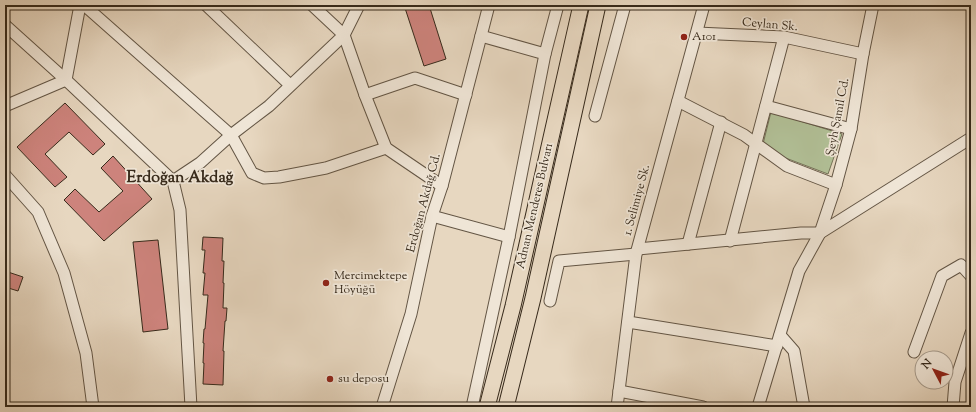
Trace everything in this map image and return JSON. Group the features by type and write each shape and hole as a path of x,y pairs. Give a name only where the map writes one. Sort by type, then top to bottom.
{"highway":[{"name":"Adnan Menderes Bulvarı","path":"487,407 504,343 581,5"},
{"name":"Adnan Menderes Bulvarı","path":"506,407 537,283 598,5"}],"street":[{"path":"66,80 80,5"},
{"path":"84,5 231,135 252,173 264,178 279,177 326,168 386,148"},
{"path":"206,5 290,85"},
{"path":"312,5 344,35 365,95 386,148 442,186"},
{"path":"173,181 200,163 231,135 269,106 344,35 359,5"},
{"name":"Erdoğan Akdağ Cd.","path":"382,407 411,314 432,216 442,186 490,5"},
{"path":"472,407 509,237 545,54 558,5"},
{"path":"595,116 625,5"},
{"name":"1. Selimiye Sk.","path":"617,407 637,251 704,5"},
{"name":"Şeyh Şamil Cd.","path":"758,407 799,271 820,233 836,185 851,129 863,54 873,5"},
{"path":"5,25 66,80 173,181 180,210 191,407"},
{"name":"Ceylan Sk.","path":"697,33 784,37 863,54"},
{"path":"481,36 545,54"},
{"path":"730,241 784,37"},
{"path":"365,95 415,78 466,96"},
{"path":"5,106 66,80"},
{"path":"678,101 744,135 787,166 836,185"},
{"path":"766,106 851,129"},
{"path":"688,244 721,122"},
{"path":"550,301 559,261 688,244 801,233 820,233 969,144"},
{"path":"5,175 38,212 64,273 86,353 93,407"},
{"path":"432,216 509,237"},
{"path":"915,350 942,276 961,265 971,276"},
{"path":"628,322 779,340 794,351 804,407"},
{"path":"953,407 955,382 971,332"},
{"path":"488,338 504,343"},
{"path":"619,392 703,407"}],"green space":[{"path":"771,112 842,134 828,174 783,157 763,144"}],"building":[{"path":"404,5 429,5 446,59 424,66"},
{"path":"65,103 105,144 93,155 69,132 45,154 67,177 55,187 17,147"},
{"path":"113,156 152,199 104,241 64,200 75,189 99,212 123,191 101,168"},
{"path":"203,237 223,238 223,308 227,308 223,351 223,385 203,384 203,343 208,295 203,295 205,250 202,250"},
{"path":"158,240 168,329 143,332 133,242"},
{"path":"5,271 23,277 18,291 5,287"}],"place":[{"name":"A101","path":"684,37"},
{"name":"Mercimektepe Höyüğü","path":"326,283"},
{"name":"su deposu","path":"330,379"}],"district":[{"name":"Erdoğan Akdağ","path":"180,178"}]}
